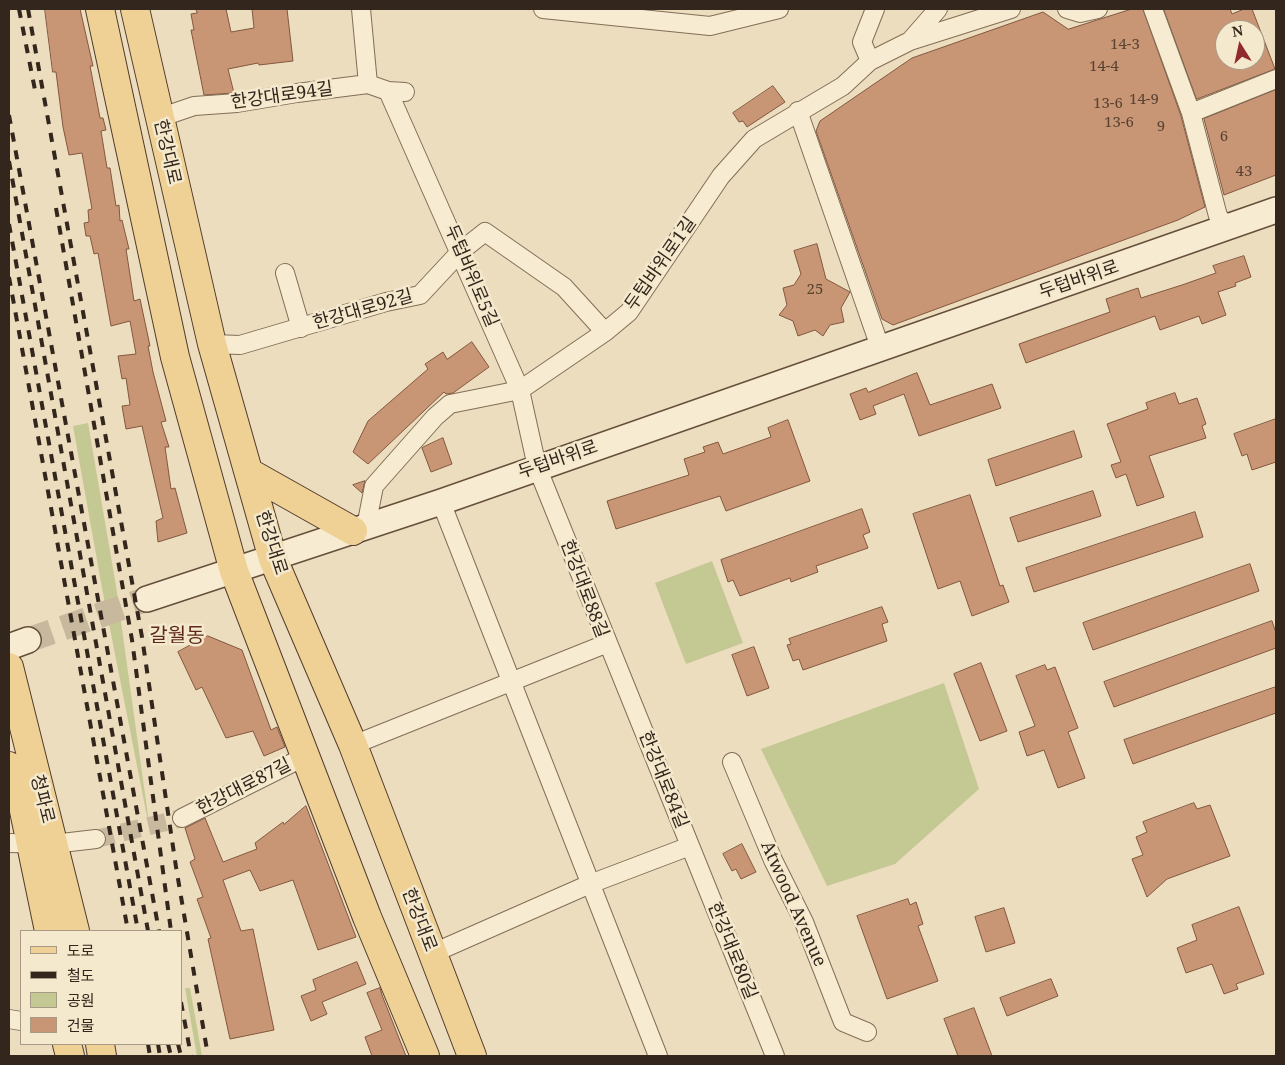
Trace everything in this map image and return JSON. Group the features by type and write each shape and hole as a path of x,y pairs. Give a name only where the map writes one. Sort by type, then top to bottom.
{"main road":[{"name":"한강대로","path":"100,9 174,357 234,571 368,917 425,1056"},
{"name":"한강대로","path":"135,9 212,344 273,559 353,745 431,954 472,1056"},
{"name":"두텁바위로","path":"147,599 441,502 537,467 881,350 1276,210"},
{"path":"250,473 360,529"},
{"name":"청파로","path":"9,668 23,844 49,930"},
{"name":"청파로","path":"9,766 23,806 23,844 73,930"}],"street":[{"path":"361,9 368,84"},
{"path":"543,9 710,26 779,9"},
{"path":"870,61 862,42 875,9"},
{"path":"910,42 938,9"},
{"name":"두텁바위로1길","path":"360,529 374,486 435,417 450,404 520,390 605,332 629,312 721,176 754,139 798,111 843,86 870,61 910,42 1012,9"},
{"path":"1067,9 1080,13 1098,9"},
{"path":"1152,9 1191,113 1218,216 1228,228"},
{"path":"1191,113 1276,79"},
{"name":"한강대로94길","path":"160,118 194,106 237,104 298,92 368,84 397,92"},
{"name":"두텁바위로5길","path":"397,92 461,251 520,390 537,467"},
{"path":"798,111 881,350"},
{"name":"한강대로92길","path":"212,344 240,344 386,302 420,295 461,251 485,232 564,287 605,332"},
{"path":"285,273 301,328"},
{"name":"한강대로88길","path":"353,745 608,643 537,467"},
{"path":"441,502 658,1056"},
{"name":"한강대로84길","path":"431,954 590,884 690,846 608,643"},
{"name":"한강대로87길","path":"182,818 306,756"},
{"name":"Atwood Avenue","path":"732,762 773,860 804,922 843,1022 867,1032"},
{"path":"23,844 96,839"},
{"name":"한강대로80길","path":"690,846 774,1056"}],"green space":[{"path":"88,423 116,586 151,837 102,588 73,426"},
{"path":"712,561 743,643 686,664 655,583"},
{"path":"944,683 979,789 895,864 827,886 761,749"},
{"path":"185,988 190,988 202,1056 197,1056"}],"building":[{"path":"45,9 80,9 93,66 90,66 100,118 103,118 106,130 101,131 107,168 110,168 116,206 119,205 120,221 122,220 129,249 126,249 134,301 140,299 150,346 148,346 153,372 166,421 161,422 169,447 165,447 171,489 175,488 187,533 158,542 156,521 163,518 142,426 126,429 122,406 130,405 126,378 122,379 118,356 136,354 130,321 111,326 98,253 94,254 90,236 86,236 84,223 89,222 88,210 92,209 82,153 69,155 63,127 56,72 53,72"},
{"path":"196,9 226,9 231,32 254,28 252,9 287,9 293,61 259,65 258,63 228,69 234,93 204,95 191,30 194,30 191,14 197,13"},
{"path":"1132,9 1143,9 1181,116 1205,207 1178,220 893,325 882,319 816,131 820,121 912,58 1043,12 1068,29"},
{"path":"1164,9 1230,9 1232,14 1244,9 1252,9 1256,20 1215,20 1215,70 1265,70 1265,43 1275,69 1197,99"},
{"path":"773,86 785,102 747,127 743,121 739,122 733,113"},
{"path":"1276,90 1276,175 1224,195 1204,119"},
{"path":"817,244 826,279 850,292 841,308 844,322 830,325 823,336 815,330 798,336 793,321 779,315 787,305 783,288 794,285 801,274 794,251"},
{"path":"1244,256 1251,277 1235,283 1236,286 1218,292 1226,315 1202,324 1199,316 1160,330 1155,316 1026,363 1019,344 1110,312 1106,299 1138,288 1141,298 1216,273 1213,266"},
{"path":"472,342 489,367 453,393 446,394 444,392 368,464 353,452 368,421 428,369 425,364 443,352 447,359"},
{"path":"917,373 930,405 992,384 1001,408 919,436 904,394 873,406 876,414 860,420 850,394 866,388 868,392"},
{"path":"1175,393 1179,404 1197,398 1206,424 1202,426 1206,438 1149,456 1164,497 1137,506 1126,474 1116,478 1111,465 1121,462 1107,424 1148,409 1146,403"},
{"path":"1276,419 1276,462 1252,470 1247,454 1242,456 1234,434"},
{"path":"788,420 810,481 726,511 720,496 616,529 607,501 689,475 684,459 705,452 703,447 718,442 723,454 771,437 768,428"},
{"path":"1074,431 1082,457 996,486 988,460"},
{"path":"443,438 452,464 431,472 422,448"},
{"path":"365,481 362,493 353,485"},
{"path":"1093,491 1101,516 1018,542 1010,518"},
{"path":"970,495 1000,586 1003,585 1009,602 972,616 960,581 938,589 913,514"},
{"path":"862,509 870,532 863,535 868,548 816,566 818,572 791,582 790,578 740,596 733,580 728,582 721,560"},
{"path":"1195,512 1203,537 1034,592 1026,568"},
{"path":"1250,564 1259,591 1093,650 1083,623"},
{"path":"882,607 888,622 882,624 887,641 803,670 799,659 793,661 787,645 791,644 789,639"},
{"path":"1272,621 1276,633 1276,648 1114,707 1104,682"},
{"path":"208,636 242,650 271,730 277,727 285,747 264,756 253,731 226,738 202,687 196,690 178,652"},
{"path":"754,647 769,688 747,696 732,655"},
{"path":"981,663 1007,731 980,741 954,674"},
{"path":"1045,665 1047,670 1055,667 1078,728 1068,732 1085,778 1058,788 1044,750 1027,756 1019,732 1035,726 1016,676"},
{"path":"1276,687 1276,713 1133,764 1124,740"},
{"path":"1194,803 1197,809 1210,805 1230,856 1167,879 1147,897 1132,859 1143,855 1136,837 1147,832 1143,822"},
{"path":"306,806 356,937 318,950 293,880 260,891 250,870 223,880 241,931 253,929 274,1030 230,1039 208,939 211,938 197,899 203,897 190,862 195,859 185,828 205,818 223,862 257,849 255,843 283,822 284,824"},
{"path":"742,844 756,872 741,879 736,869 732,871 723,854"},
{"path":"908,899 910,905 916,902 923,924 918,926 938,981 887,999 857,916"},
{"path":"1239,907 1264,974 1236,984 1238,989 1224,994 1212,964 1186,973 1177,948 1197,940 1192,925"},
{"path":"1004,908 1015,943 986,952 975,917"},
{"path":"357,962 366,984 322,1002 327,1014 311,1021 301,996 316,990 313,980"},
{"path":"1051,979 1058,996 1007,1016 1000,998"},
{"path":"380,988 406,1056 372,1056 365,1037 382,1030 367,993"},
{"path":"974,1008 992,1056 958,1056 944,1019"}],"tunnel":[{"path":"28,640 147,599"},
{"path":"96,839 182,818"}],"railway":[{"path":"19,9 35,90"},
{"path":"28,9 142,637 176,867 208,1056"},
{"path":"9,115 159,930"},
{"path":"9,161 148,930"},
{"path":"56,208 132,640 171,930"},
{"path":"9,224 138,930"},
{"path":"9,277 128,930"},
{"path":"182,1007 191,1056"},
{"path":"148,1045 150,1056"},
{"path":"158,1045 160,1056"},
{"path":"168,1045 171,1056"},
{"path":"178,1045 181,1056"}],"district":[{"name":"갈월동","path":"177,636"}]}
